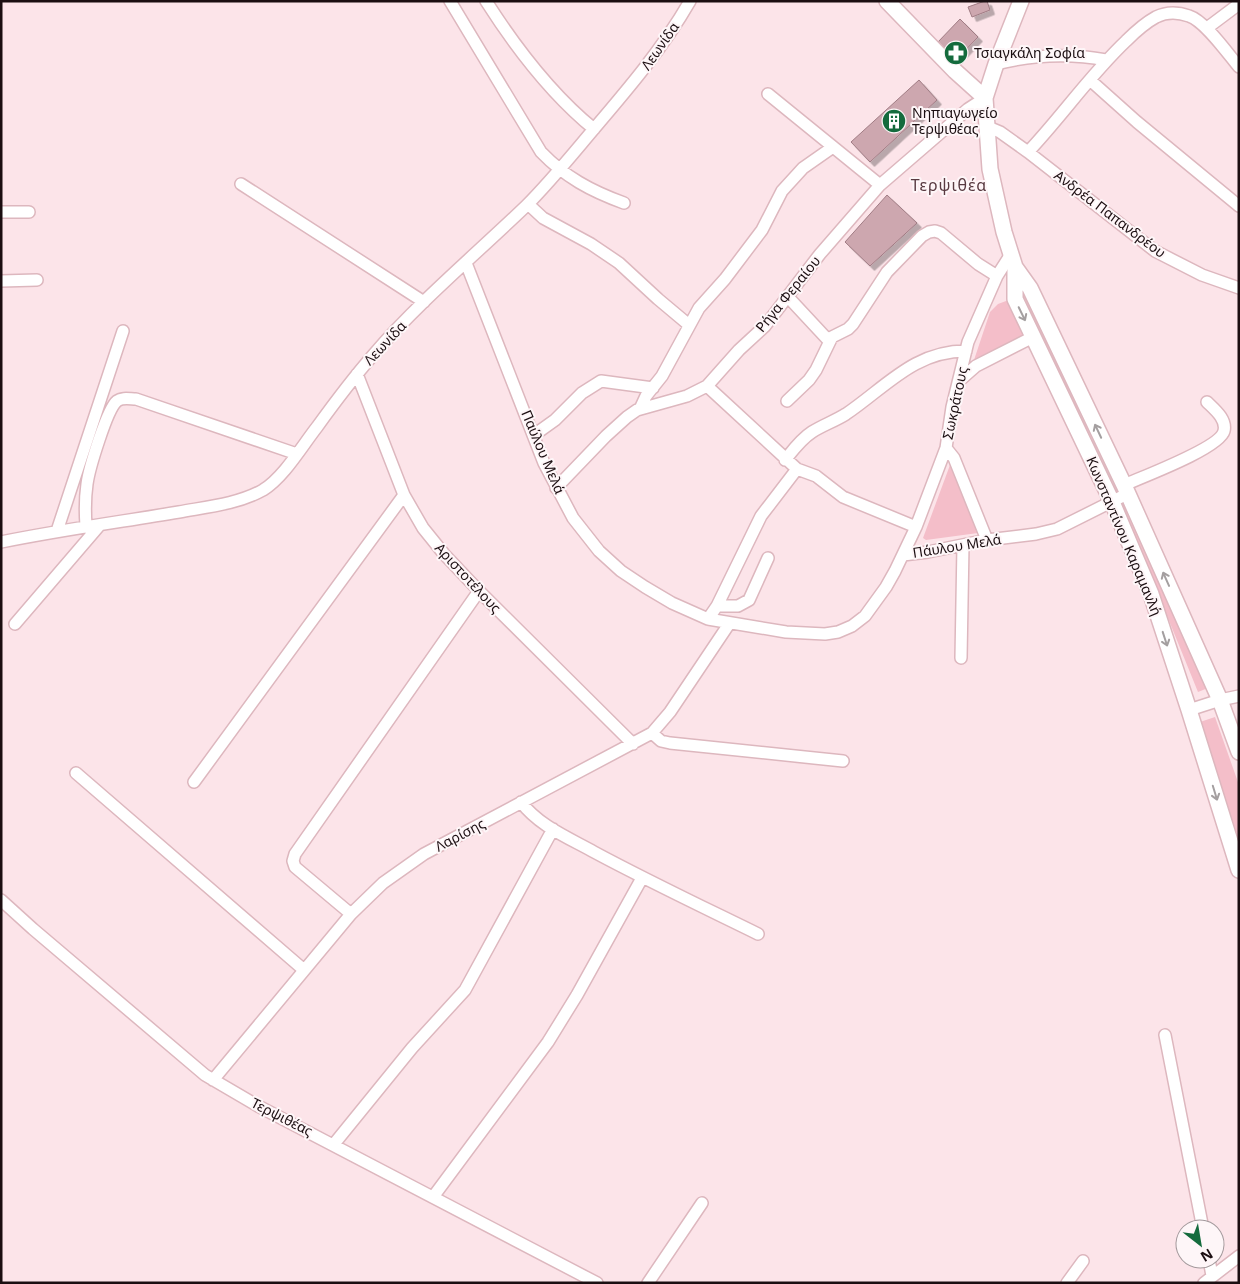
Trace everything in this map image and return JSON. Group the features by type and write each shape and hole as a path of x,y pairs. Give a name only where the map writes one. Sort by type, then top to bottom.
{"street":[{"path":"450,1 532,139 551,162 588,189 624,203"},
{"path":"486,1 551,88 594,129"},
{"name":"Λεωνίδα","path":"1,542 219,504 247,497 264,489 297,454 357,374 394,332 528,204 560,169 632,85 690,1"},
{"path":"887,1 955,71 985,98"},
{"name":"Κωνσταντίνου Καραμανλή","path":"1021,1 996,64 985,98 990,169 1013,261 1015,299 1112,502 1150,594 1189,710 1239,870"},
{"path":"1207,28 1239,4"},
{"path":"1028,152 1054,125 1106,60 1145,24 1156,17 1172,12 1190,16 1207,28 1239,67"},
{"path":"996,64 1025,58 1061,56 1082,56 1106,60"},
{"path":"1090,80 1137,122 1239,206"},
{"path":"768,94 880,185"},
{"name":"Ρήγα Φεραίου","path":"556,488 627,417 640,409 686,396 706,386 739,350 765,326 820,254 880,185 968,109 985,98"},
{"name":"Ανδρέα Παπανδρέου","path":"988,127 1000,132 1028,152 1155,251 1202,275 1239,288"},
{"path":"640,409 664,372 699,308 762,230 787,184 802,168 832,147"},
{"path":"241,184 424,302"},
{"path":"528,204 543,218 578,236 619,263 689,325"},
{"path":"1,212 29,212"},
{"path":"787,401 809,380 832,337 848,329 853,324 886,272 928,232 935,231 947,237 978,264 997,276"},
{"name":"Κωνσταντίνου Καραμανλή","path":"1013,261 1030,288 1125,490 1220,700 1239,752"},
{"name":"Σωκράτους","path":"903,554 916,527 946,448 952,407 972,333 997,276 1013,261"},
{"name":"Παύλου Μελά","path":"466,263 544,463 573,518 599,551 622,571 672,603 708,619 728,624"},
{"path":"1,281 37,280"},
{"path":"788,297 829,341"},
{"path":"57,531 123,332"},
{"path":"959,382 976,366 1033,337"},
{"path":"785,460 802,440 846,414 911,366 934,354 966,351"},
{"name":"Αριστοτέλους","path":"357,374 404,495 414,515 432,540 479,591 633,744"},
{"path":"534,434 555,420 582,393 601,381 653,388"},
{"path":"706,386 785,460 798,469 816,476 844,497 916,527"},
{"path":"86,526 87,483 106,421 113,405 123,398 136,399 297,454"},
{"name":"Πάυλου Μελά","path":"728,624 786,632 825,634 838,632 852,626 865,616 886,587 903,554 1036,534 1057,529 1112,502 1125,490 1212,444 1220,438 1224,425 1220,417 1207,402"},
{"path":"946,448 954,458 965,482 987,540"},
{"path":"708,619 717,606 761,516 798,469"},
{"path":"194,782 404,495"},
{"path":"16,624 99,526"},
{"path":"961,658 963,545"},
{"path":"717,606 738,606 748,600 768,558"},
{"path":"351,914 295,867 293,861 295,854 479,591"},
{"name":"Λαρίσης","path":"213,1080 351,914 383,883 424,854 652,734 670,712 728,624"},
{"path":"1189,710 1239,696"},
{"path":"652,734 661,741 670,743 843,761"},
{"path":"76,773 304,970"},
{"path":"522,802 532,815 553,829 642,878 758,934"},
{"path":"334,1144 412,1048 465,990 553,829"},
{"path":"433,1197 548,1042 577,995 642,878"},
{"name":"Τερψιθέας","path":"1,900 213,1080 258,1106 597,1283"},
{"path":"1165,1036 1201,1219"},
{"path":"648,1283 702,1203"},
{"path":"1208,1280 1239,1256"},
{"path":"1067,1283 1083,1261"}],"shaded area":[{"path":"1024,290 1114,488 1110,490 1021,291"},
{"path":"1006,301 1009,302 1024,336 973,363 990,312 998,304"},
{"path":"950,465 953,465 978,533 926,540 923,538"},
{"path":"1125,503 1208,688 1198,692 1122,505"},
{"path":"1215,717 1239,785 1239,841 1200,722"}],"building":[{"path":"987,1 990,10 972,17 968,7"},
{"path":"960,19 978,37 955,61 937,43"},
{"name":"Νηπιαγωγείο Τερψιθέας","path":"919,80 937,100 870,162 851,142"},
{"path":"887,195 917,223 870,266 845,242"}],"place":[{"name":"Τσιαγκάλη Σοφία","path":"956,53"},
{"name":"Νηπιαγωγείο Τερψιθέας","path":"894,121"}],"district":[{"name":"Τερψιθέα","path":"949,185"}]}
